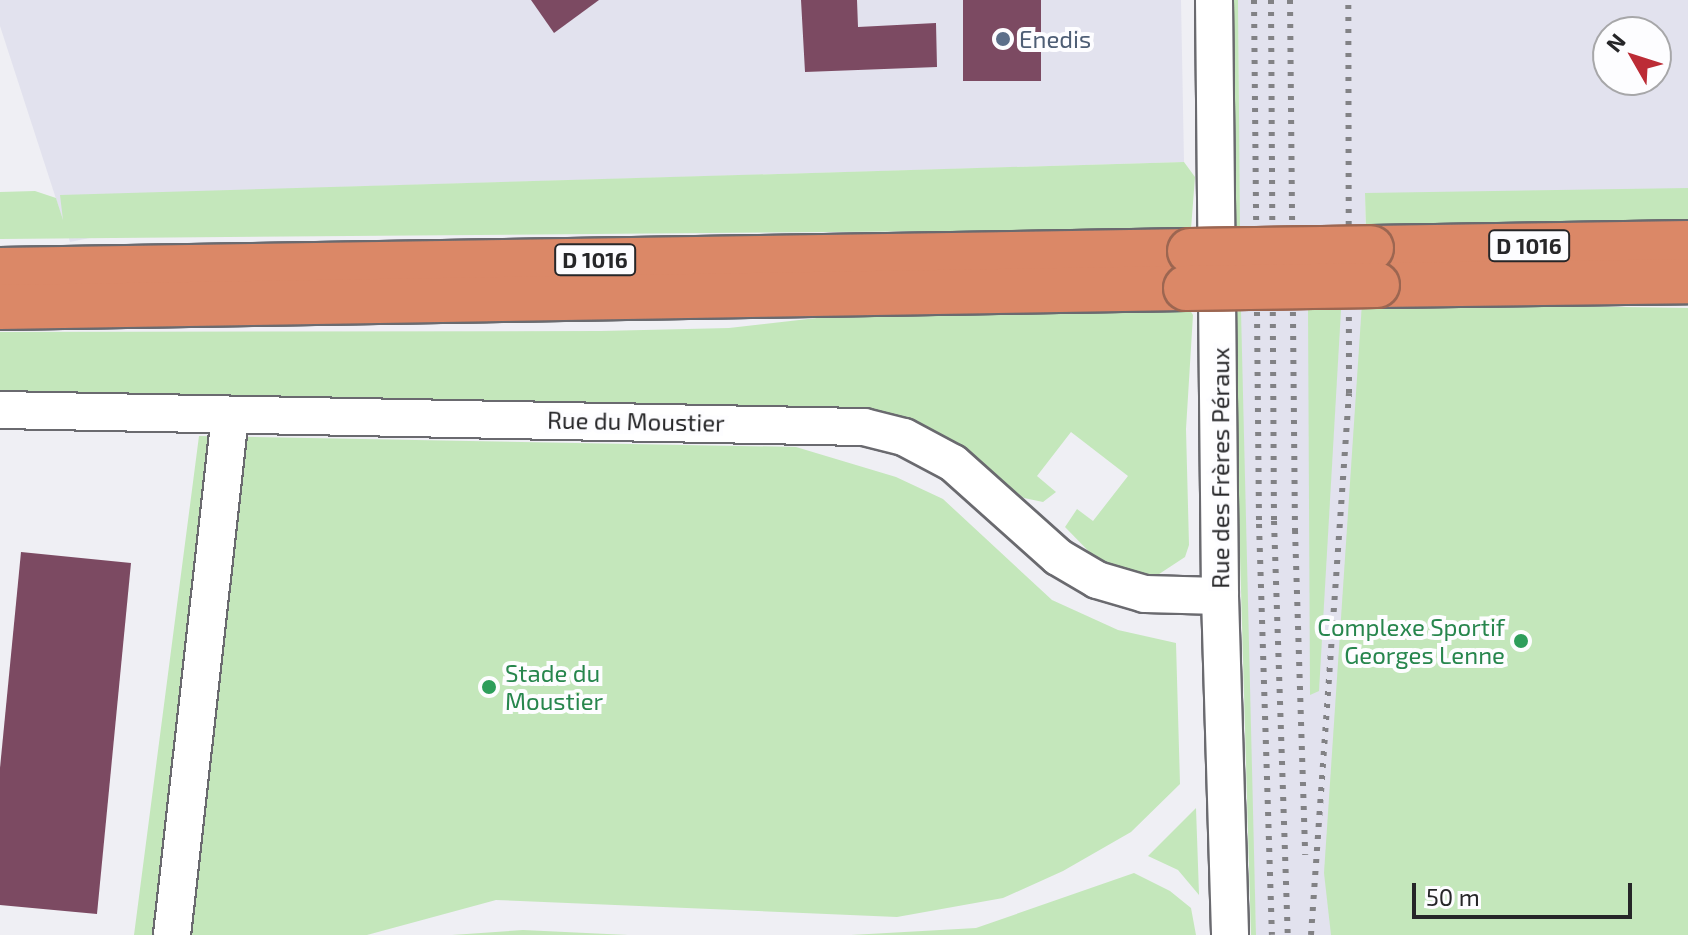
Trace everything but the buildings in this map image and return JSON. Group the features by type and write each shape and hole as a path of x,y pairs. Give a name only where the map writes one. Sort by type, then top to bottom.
{"highway":[{"name":"D 1016","path":"0,307 1188,270 1374,267 1688,243"},
{"name":"D 1016","path":"1374,267 1678,282"},
{"name":"D 1016","path":"0,270 1188,270"}],"street":[{"name":"Rue des Frères Péraux","path":"1214,0 1220,596 1230,935"},
{"name":"Rue du Moustier","path":"0,410 864,427 904,437 953,463 1058,557 1097,580 1145,594 1220,596"},
{"path":"172,935 230,416"}],"shaded area":[{"path":"0,0 1181,0 1184,162 340,187 70,242 0,26"},
{"path":"1238,0 1688,0 1688,200 1365,194 1368,391 1339,935 1256,935 1242,515"}],"green space":[{"path":"1225,0 1238,0 1240,227 1233,228"},
{"path":"1184,162 1195,177 1191,229 0,239 0,192 35,191 56,198 63,220 60,195"},
{"path":"1688,188 1688,222 1366,233 1365,193"},
{"name":"Complexe Sportif Georges Lenne","path":"1362,303 1688,308 1688,935 1331,935 1324,873"},
{"path":"1188,307 1193,315 1186,429 1189,545 1185,557 1150,580 1103,566 1065,527 1077,509 1093,521 1128,476 1071,432 1037,476 1056,492 1043,502 1024,498 942,440 873,409 0,396 0,332 601,331 729,328 843,315"},
{"path":"1308,308 1341,310 1319,691 1310,695"},
{"path":"1241,311 1256,935 1251,935 1233,313"},
{"path":"199,436 796,447 896,477 943,499 1052,600 1118,630 1176,643 1180,784 1131,832 1063,871 1003,898 897,917 496,900 367,935 134,935"},
{"path":"1196,808 1199,895 1178,870 1148,856"},
{"path":"1134,873 1170,891 1191,908 1196,935 851,935 976,928"},
{"path":"523,930 628,935 452,935"}],"railway":[{"path":"1254,0 1259,524 1272,935"},
{"path":"1271,0 1274,521 1288,935"},
{"path":"1290,0 1295,530 1305,855"},
{"path":"1311,935 1349,393 1348,0"}],"place":[{"name":"Enedis","path":"1003,39"},
{"name":"Complexe Sportif Georges Lenne","path":"1521,641"},
{"name":"Stade du Moustier","path":"489,687"}]}
